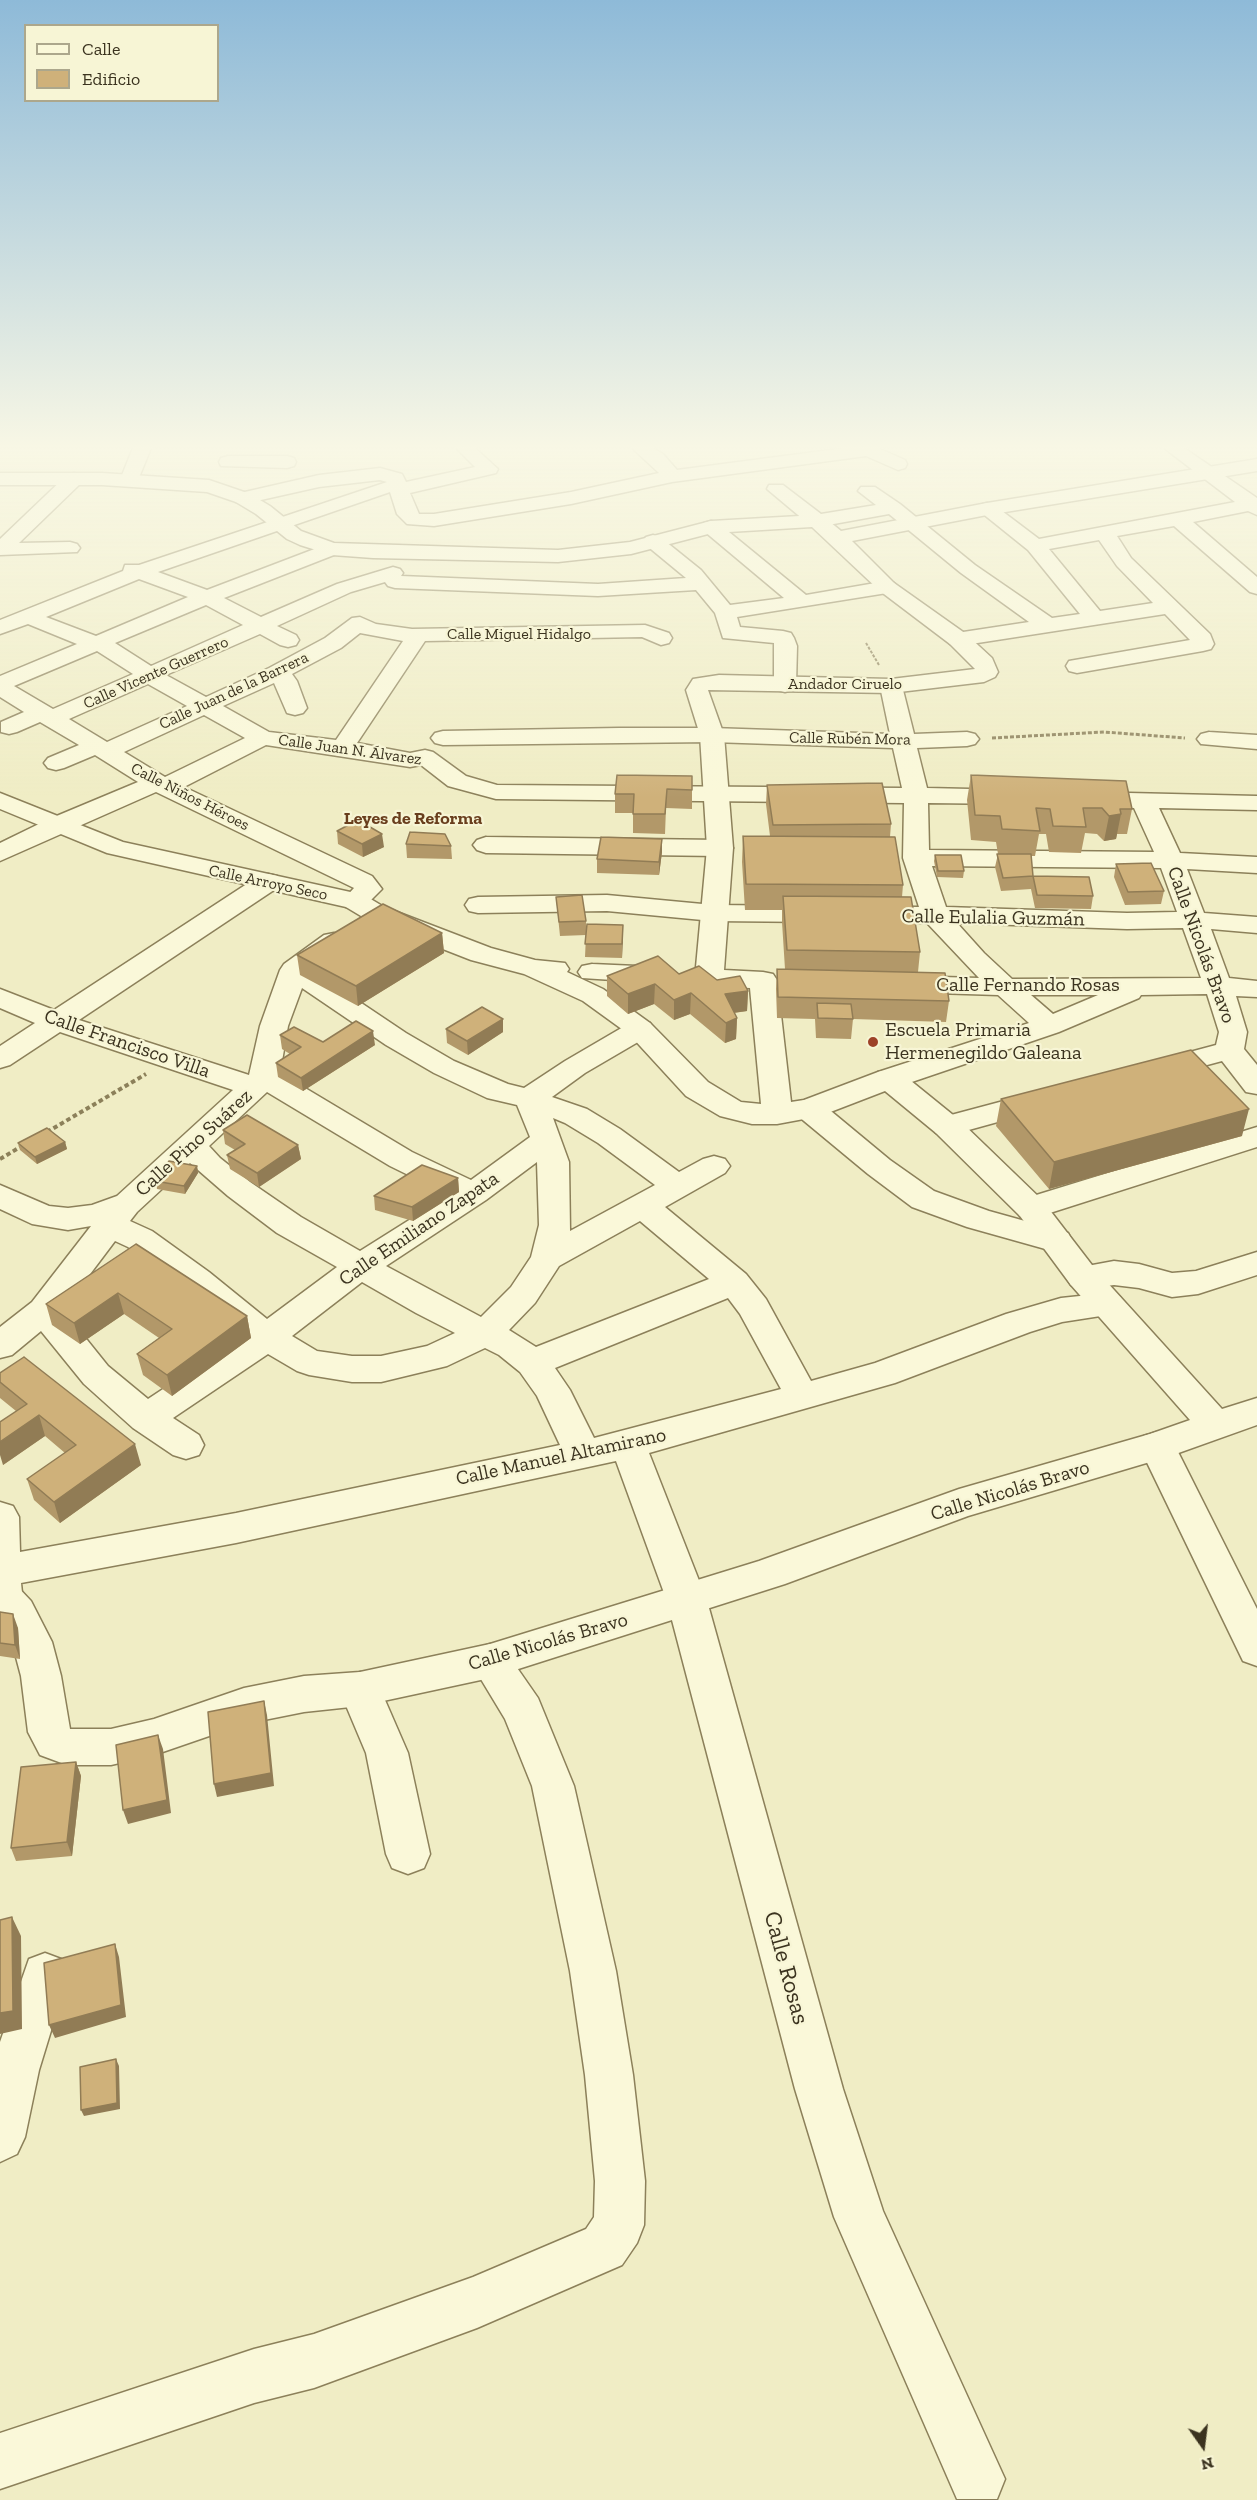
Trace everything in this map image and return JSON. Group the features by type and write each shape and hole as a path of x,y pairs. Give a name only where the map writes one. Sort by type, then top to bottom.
{"street":[{"name":"Calle Juan de la Barrera","path":"121,565 207,597 288,640"},
{"path":"0,628 158,565"},
{"path":"0,686 207,597 291,565"},
{"path":"381,565 395,569 449,565"},
{"path":"683,565 725,612 731,633 767,634 783,638 786,646 785,685"},
{"path":"757,565 802,602"},
{"path":"864,565 887,587 958,639 1168,607"},
{"path":"963,565 1046,624"},
{"path":"1051,565 1094,617"},
{"path":"1077,666 1203,644 1202,639 1127,565"},
{"path":"1230,565 1257,588"},
{"path":"360,623 366,604 395,569"},
{"name":"Calle Vicente Guerrero","path":"9,727 48,715 151,676 344,588 395,569 598,590 701,583"},
{"path":"725,612 802,602 887,587"},
{"path":"28,617 112,650 151,676 263,738"},
{"name":"Calle Juan de la Barrera","path":"56,763 101,749 278,673 333,643 360,623"},
{"name":"Calle Miguel Hidalgo","path":"360,623 369,629 412,635 624,631 645,632 661,638"},
{"path":"342,748 414,641 412,635"},
{"name":"Andador Ciruelo","path":"712,735 697,690 700,684 719,682 891,686 976,677 987,672 984,663 958,639"},
{"path":"278,673 286,681 295,708"},
{"name":"Calle Niños Héroes","path":"0,686 160,785 363,882 369,889 365,907"},
{"path":"891,686 916,795 915,858 936,916 974,959 1049,1026"},
{"path":"712,735 720,848 709,978 774,980 777,1114"},
{"name":"Calle Rubén Mora","path":"443,738 712,735 902,741 968,739"},
{"path":"0,853 56,825 160,785 263,738"},
{"name":"Calle Juan N. Álvarez","path":"263,738 342,748 410,760 424,757 457,781 496,792 528,794 584,791 717,792 1257,803"},
{"path":"1209,739 1257,742"},
{"name":"Calle Arroyo Seco","path":"0,800 116,848 268,882 365,907 481,954 534,968 593,995 640,1029 697,1089 731,1109 752,1114 777,1114 809,1109"},
{"name":"Calle Nicolás Bravo","path":"1143,801 1171,860 1233,1032 1228,1050 1257,1085"},
{"path":"486,845 720,848"},
{"path":"915,858 1171,860 1257,865"},
{"path":"0,1059 268,882"},
{"name":"Calle Eulalia Guzmán","path":"478,905 607,903 713,914 970,915 1127,921 1194,920 1257,925"},
{"path":"365,907 294,970 396,1039 444,1067 498,1092 530,1099 576,1116 609,1136 678,1186"},
{"name":"Calle Arroyo Seco","path":"534,968 709,978"},
{"name":"Calle Pino Suárez","path":"0,1346 44,1310 119,1214 190,1144 259,1082 274,1026 294,970"},
{"name":"Calle Fernando Rosas","path":"878,983 1005,987 1217,986 1257,989"},
{"name":"Calle Fernando Rosas","path":"809,1109 889,1079 1049,1026 1115,999 1140,986"},
{"name":"Calle Francisco Villa","path":"0,998 57,1022 170,1060 259,1082 401,1159 475,1193"},
{"path":"530,1099 575,1067 640,1029"},
{"path":"1127,1077 1228,1050"},
{"path":"889,1079 947,1125 1031,1208 1083,1277 1216,1426"},
{"path":"947,1125 1071,1092"},
{"path":"119,1214 140,1239 197,1280 267,1337 309,1362 352,1369 381,1369 435,1357 486,1333 523,1294 547,1258 555,1225 553,1162 547,1140 530,1099"},
{"path":"809,1109 879,1167 923,1199 978,1219 1056,1241"},
{"path":"1031,1208 1257,1137"},
{"name":"Calle Emiliano Zapata","path":"146,1418 267,1337 360,1267 475,1193 547,1140"},
{"path":"190,1144 209,1165 289,1225 360,1267 511,1346 532,1363 552,1390 583,1454"},
{"path":"547,1258 714,1166"},
{"name":"Calle Pino Suárez","path":"0,1196 43,1216 68,1219 119,1214"},
{"path":"642,1205 734,1282 754,1307 802,1396"},
{"path":"1083,1277 1114,1273 1172,1284 1198,1282 1257,1263"},
{"path":"532,1363 734,1282"},
{"name":"Calle Manuel Altamirano","path":"2,1587 236,1528 628,1445 883,1374 1018,1323 1061,1310 1108,1305"},
{"path":"44,1310 96,1375 146,1418 186,1445"},
{"name":"Calle Nicolás Bravo","path":"2,1587 32,1642 41,1676 49,1732 55,1742 67,1747 111,1747 164,1734 244,1706 304,1694 360,1689 490,1661 687,1601 771,1573 959,1504 1157,1446 1257,1411"},
{"name":"Calle Rosas","path":"628,1445 687,1601 819,2089 859,2217 977,2479"},
{"path":"1157,1446 1257,1649"},
{"path":"0,1517 2,1587"},
{"path":"0,2461 254,2376 314,2361 477,2302 604,2247 619,2225 620,2181 597,1994 553,1786 524,1711 490,1661"},
{"path":"360,1689 387,1754 408,1854"},
{"path":"0,2137 15,2070 45,1975"}],"path":[{"path":"968,739 1104,732 1209,739"},
{"path":"39,1136 170,1060"},
{"path":"0,1159 29,1142"}],"building":[{"path":"617,775 692,776 692,790 667,789 665,814 633,814 634,794 615,794"},
{"path":"971,775 1126,781 1132,809 1120,809 1121,814 1109,816 1102,808 1083,808 1086,827 1053,826 1050,809 1036,808 1040,831 1002,829 1000,816 975,815"},
{"path":"882,783 891,824 773,825 767,785"},
{"path":"358,820 382,834 362,844 337,831"},
{"path":"410,832 445,834 451,846 406,844"},
{"path":"743,836 895,837 903,885 746,884"},
{"path":"601,837 662,839 659,862 597,859"},
{"path":"997,854 1031,854 1033,876 1003,878"},
{"path":"935,855 961,855 964,871 938,871"},
{"path":"1151,863 1164,891 1128,892 1116,864"},
{"path":"1033,876 1089,877 1093,896 1037,895"},
{"path":"582,895 586,921 559,922 556,897"},
{"path":"783,896 911,897 920,952 787,950"},
{"path":"383,904 442,933 356,986 297,955"},
{"path":"587,924 623,925 622,944 585,944"},
{"path":"658,956 679,974 699,966 717,980 740,976 748,991 725,994 737,1018 726,1023 691,993 674,1000 655,984 628,994 607,976"},
{"path":"777,969 945,973 949,1001 778,997"},
{"path":"817,1003 851,1004 853,1019 818,1018"},
{"path":"482,1007 503,1019 467,1041 446,1029"},
{"path":"356,1021 373,1031 301,1078 276,1063 301,1047 280,1035 294,1027 323,1042"},
{"path":"1191,1050 1249,1109 1054,1162 1001,1099"},
{"path":"247,1115 298,1145 257,1173 227,1155 245,1144 223,1130"},
{"path":"47,1128 65,1142 35,1157 18,1143"},
{"path":"169,1161 197,1166 184,1186 155,1181"},
{"path":"422,1165 458,1178 412,1207 374,1196"},
{"path":"136,1244 247,1316 167,1375 137,1354 172,1329 118,1293 74,1323 46,1304"},
{"path":"24,1357 135,1444 54,1502 27,1479 76,1445 39,1415 0,1442 0,1422 27,1404 0,1382 0,1373"},
{"path":"0,1612 13,1614 15,1645 0,1643"},
{"path":"264,1701 271,1773 214,1784 208,1712"},
{"path":"158,1735 167,1800 123,1810 116,1745"},
{"path":"76,1762 67,1842 11,1848 21,1767"},
{"path":"12,1917 13,2011 0,2013 0,1920"},
{"path":"115,1944 121,2005 49,2025 44,1963"},
{"path":"116,2059 117,2103 81,2110 80,2067"}],"place":[{"name":"Escuela Primaria Hermenegildo Galeana","path":"873,1042"}],"district":[{"name":"Leyes de Reforma","path":"413,819"}]}
